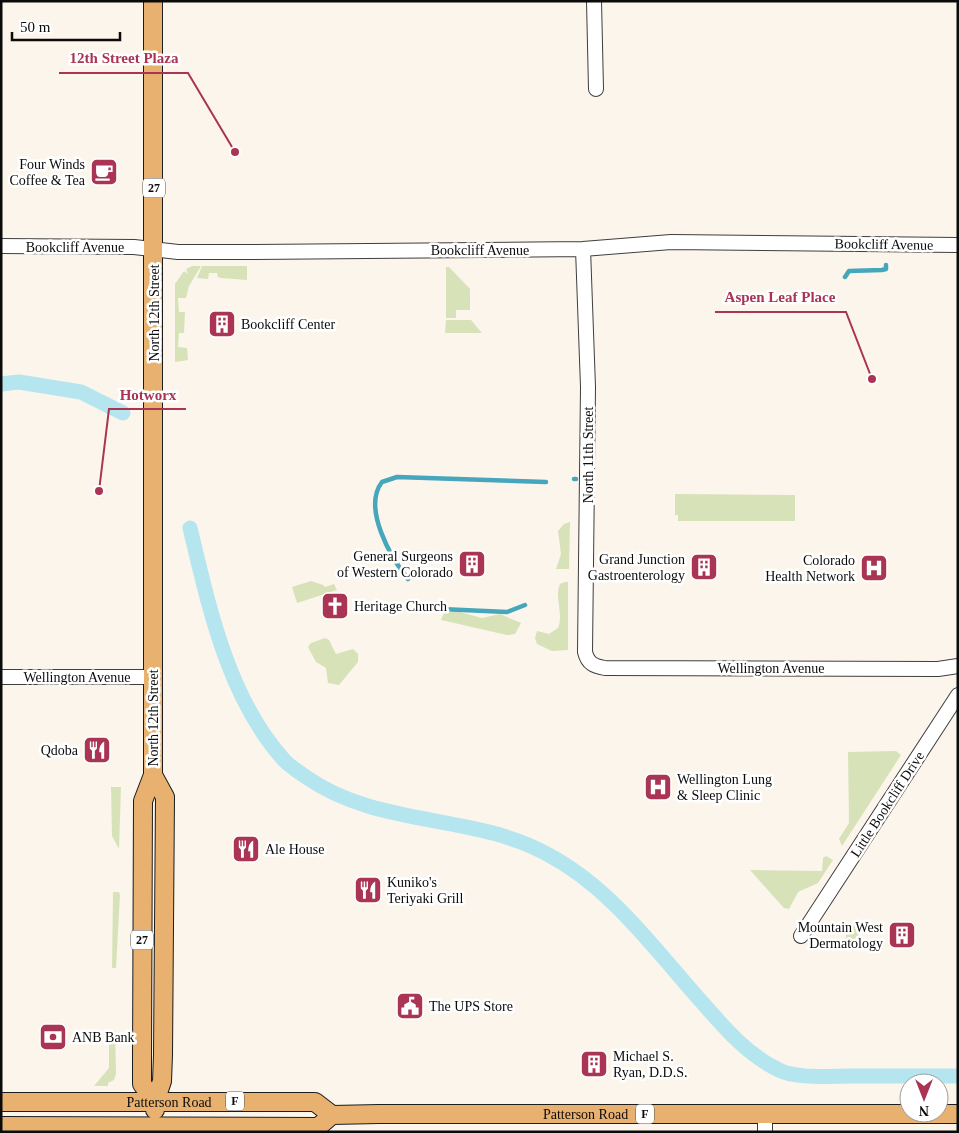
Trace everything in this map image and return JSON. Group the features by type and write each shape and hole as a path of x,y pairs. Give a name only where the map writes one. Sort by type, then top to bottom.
{"main road":[{"name":"North 12th Street","path":"153,1 154,677 153,775 143,801 142,1084 155,1102"},
{"name":"North 12th Street","path":"153,775 165,797 162,1081 155,1102 156,1129"},
{"path":"142,940 164,939"},
{"name":"Patterson Road","path":"1,1102 316,1102 332,1115 765,1123 958,1114"},
{"name":"Patterson Road","path":"1,1126 156,1129 318,1127 332,1115"}],"street":[{"path":"594,1 596,89"},
{"name":"Bookcliff Avenue","path":"1,246 154,249 178,252 246,252 583,249 671,242 958,245"},
{"name":"North 11th Street","path":"583,249 588,387 585,652 587,660"},
{"name":"Wellington Avenue","path":"587,660 594,666 606,668 938,669 958,666"},
{"name":"Wellington Avenue","path":"1,677 154,677"},
{"name":"Little Bookcliff Drive","path":"801,936 958,695"}],"green space":[{"path":"192,266 201,266 189,286 186,298 178,298 179,312 185,312 184,333 179,333 178,347 187,348 188,360 175,362 175,284 184,271 188,274 186,269"},
{"path":"202,266 247,266 247,280 221,278 218,277 217,273 209,273 208,279 197,278"},
{"path":"446,267 449,267 470,289 470,310 456,310 456,318 446,318"},
{"path":"446,320 471,320 482,333 445,333"},
{"path":"675,494 795,495 795,521 678,521 678,515 675,515"},
{"path":"570,522 569,569 556,569 561,554 558,531 564,524"},
{"path":"311,581 325,587 334,584 337,590 297,603 292,587"},
{"path":"568,582 568,650 552,651 537,644 535,638 537,631 549,634 558,628 560,617 558,589 560,584"},
{"path":"456,611 482,618 500,614 521,623 515,634 507,635 441,620 444,613"},
{"path":"325,638 329,640 336,654 353,649 358,654 358,662 339,685 328,683 326,668 316,662 308,647 311,643"},
{"path":"896,751 901,755 842,846 839,839 849,823 848,752"},
{"path":"111,787 121,787 119,849 112,836"},
{"path":"826,856 833,860 818,883 798,892 789,909 784,908 750,870 822,871 823,858"},
{"path":"113,892 119,892 120,895 116,968 112,968"},
{"path":"850,926 855,926 858,932 856,950 844,942 846,929"},
{"path":"109,1031 115,1031 116,1074 114,1080 108,1083 108,1086 94,1086 109,1068"}],"waterway":[{"path":"845,277 849,271 882,270 886,269 886,265"},
{"path":"1,384 19,382 81,392 123,413"},
{"path":"408,579 387,546 377,519 375,505 377,493 382,482 397,477 546,482"},
{"path":"190,528 213,620 235,681 249,710 265,736 285,761 306,777 334,793 364,805 488,832 518,841 547,854 570,868 591,883 630,920 735,1038 765,1063 777,1069 793,1074 812,1076 958,1076"},
{"path":"441,609 507,612 525,605"}],"place":[{"name":"12th Street Plaza","path":"235,152"},
{"name":"Four Winds Coffee & Tea","path":"104,172"},
{"name":"Bookcliff Center","path":"222,324"},
{"name":"Aspen Leaf Place","path":"872,379"},
{"name":"Hotworx","path":"99,491"},
{"name":"General Surgeons of Western Colorado","path":"472,564"},
{"name":"Grand Junction Gastroenterology","path":"704,567"},
{"name":"Colorado Health Network","path":"874,568"},
{"name":"Heritage Church","path":"335,606"},
{"name":"Qdoba","path":"97,750"},
{"name":"Wellington Lung & Sleep Clinic","path":"658,787"},
{"name":"Ale House","path":"246,849"},
{"name":"Kuniko's Teriyaki Grill","path":"368,890"},
{"name":"Mountain West Dermatology","path":"902,935"},
{"name":"The UPS Store","path":"410,1006"},
{"name":"ANB Bank","path":"53,1037"},
{"name":"Michael S. Ryan, D.D.S.","path":"594,1064"}]}
